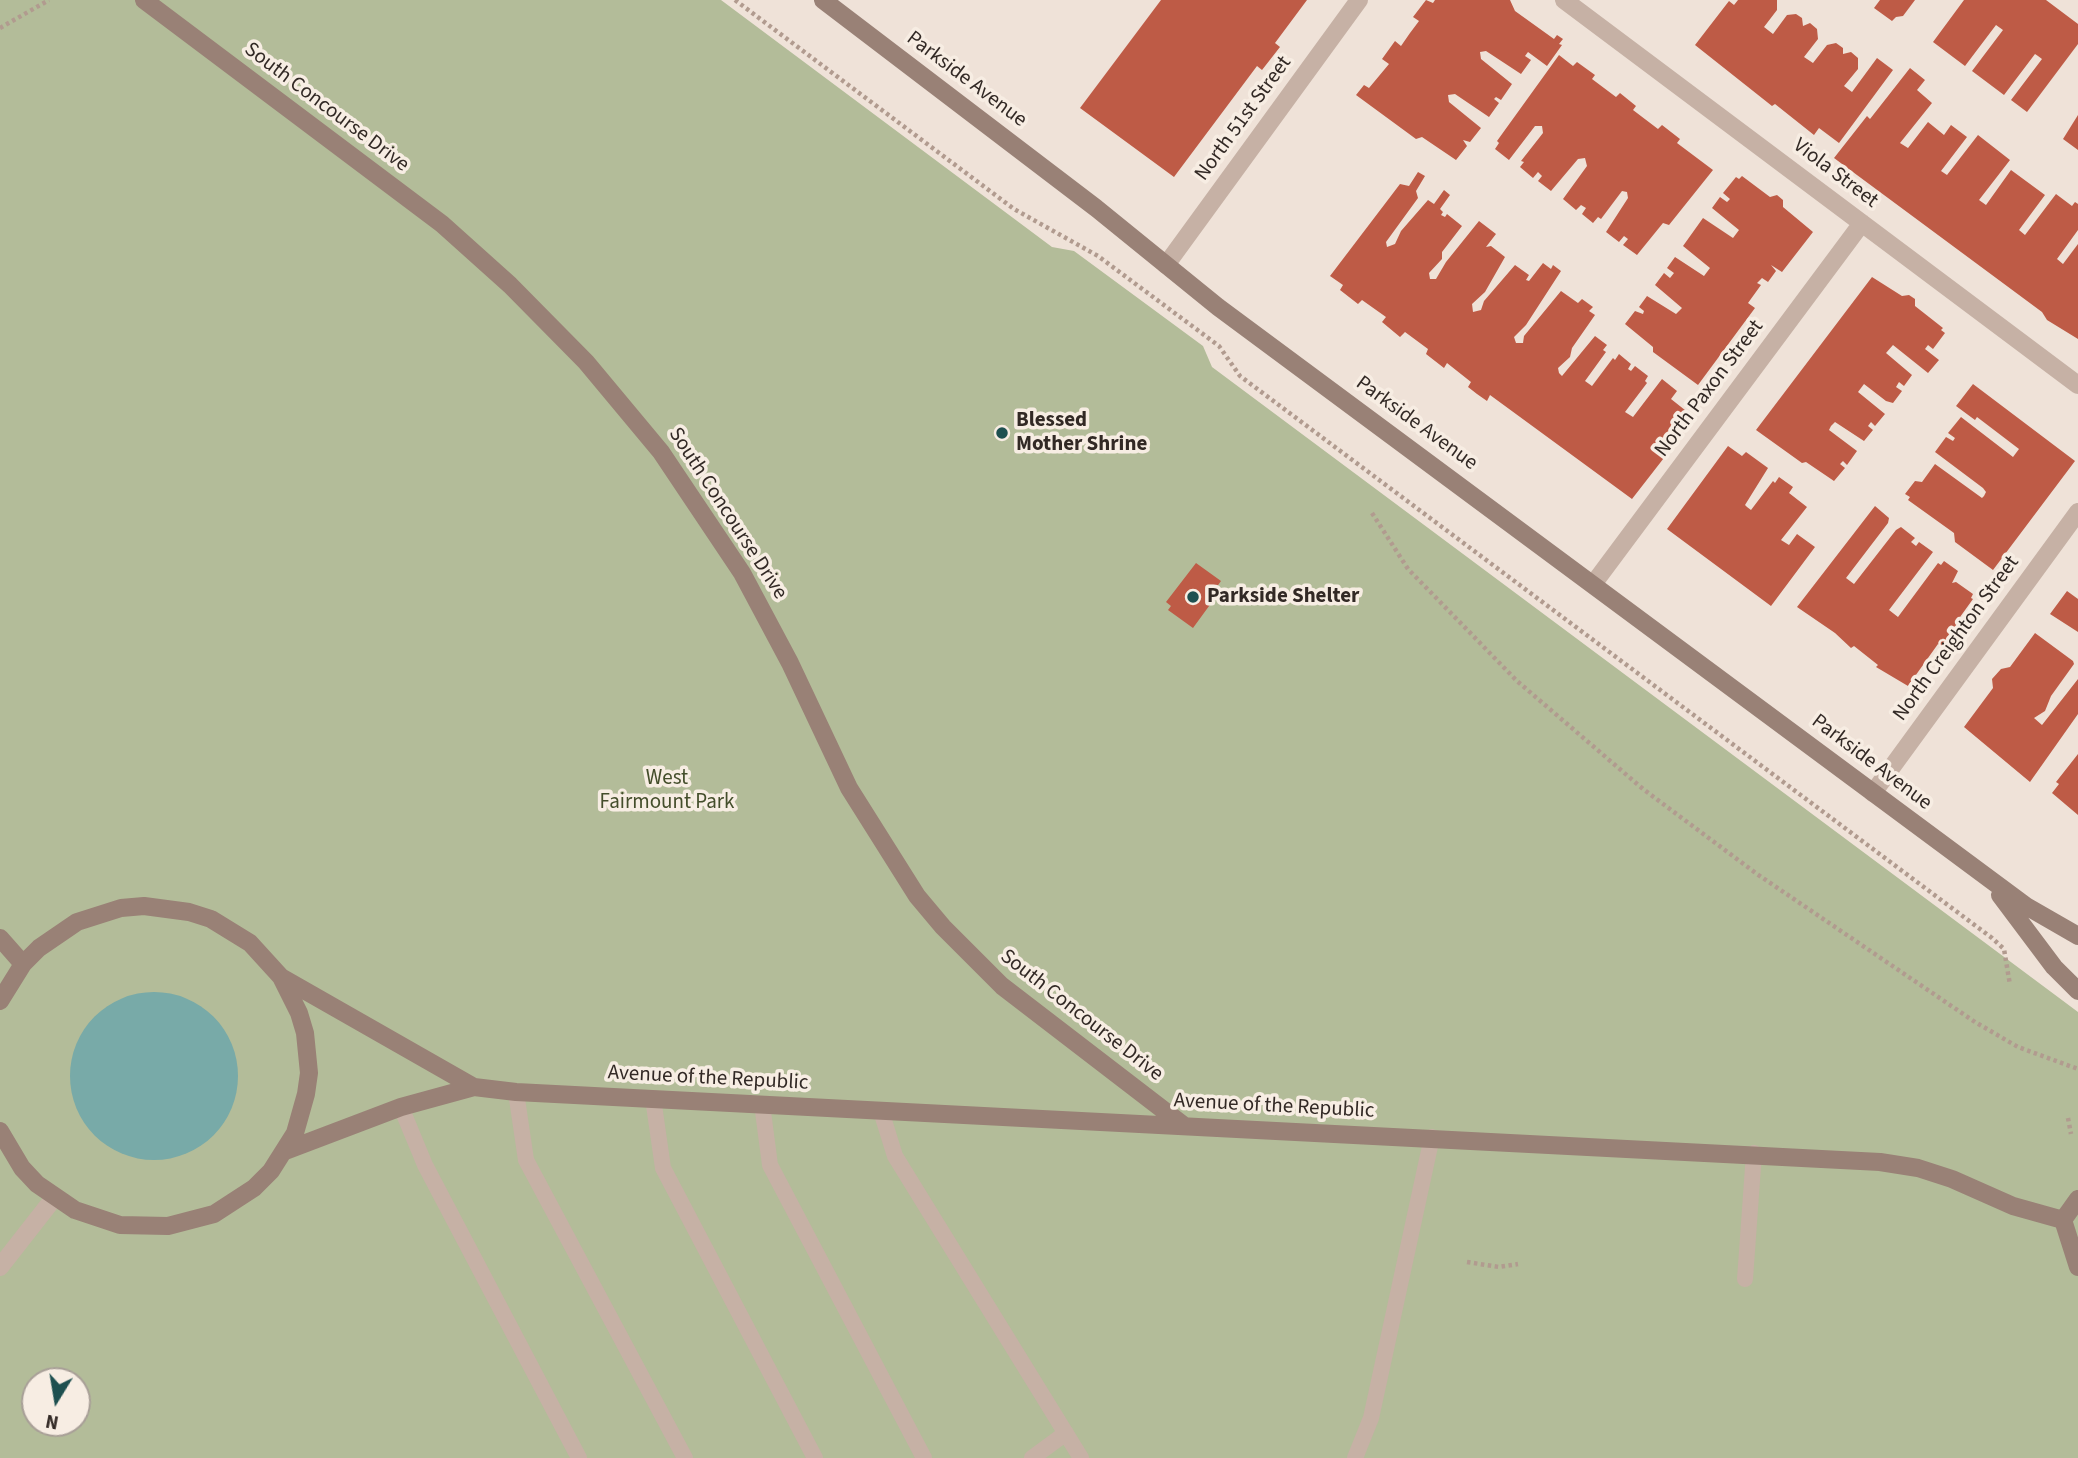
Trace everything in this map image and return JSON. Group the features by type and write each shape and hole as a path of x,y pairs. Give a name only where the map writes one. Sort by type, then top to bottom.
{"street":[{"name":"South Concourse Drive","path":"144,0 442,224 510,285 586,362 661,452 742,573 790,663 849,788 917,896 972,957 1010,993 1183,1125"},
{"name":"North 51st Street","path":"1166,265 1359,0"},
{"name":"Viola Street","path":"1564,0 2078,385"},
{"name":"Parkside Avenue","path":"828,2 1218,307 1594,583 2026,906 2078,936"},
{"name":"North Paxon Street","path":"1594,583 1863,223"},
{"name":"North Creighton Street","path":"1873,793 2078,512"},
{"name":"Parkside Avenue","path":"1988,878 2054,967 2078,991"},
{"name":"Avenue of the Republic","path":"0,1001 23,964 57,933 77,922 121,908 144,906 189,912 231,930 250,943 281,977 299,1013 308,1053 302,1114 285,1151 262,1179 235,1202 214,1214 179,1224 144,1228 120,1225 97,1219 54,1198 22,1168 0,1132"},
{"path":"0,938 23,964"},
{"name":"Avenue of the Republic","path":"281,977 474,1087"},
{"name":"Avenue of the Republic","path":"285,1151 401,1107 474,1087 516,1092 1880,1161 1952,1178 2013,1206 2063,1220"},
{"path":"0,1267 54,1198"},
{"path":"2078,1199 2063,1220 2078,1267"}],"lane":[{"path":"516,1092 526,1160 685,1458"},
{"path":"653,1098 663,1168 815,1458"},
{"path":"762,1104 770,1166 924,1458"},
{"path":"401,1107 425,1165 579,1458"},
{"path":"881,1111 895,1156 1081,1458"},
{"path":"1355,1458 1371,1418 1432,1137"},
{"path":"1745,1279 1754,1153"},
{"path":"1032,1458 1066,1433"}],"path":[{"path":"0,28 49,0"},
{"path":"736,0 1014,209 1098,256 1219,346 1240,376 1992,938 2004,949 2010,985"},
{"path":"1372,513 1408,569 1517,681 1643,789 1757,874 1975,1022 2018,1047 2078,1069"},
{"path":"2068,1118 2071,1134"},
{"path":"1467,1262 1499,1267 1518,1264"}],"green space":[{"name":"West Fairmount Park","path":"0,0 721,0 1052,247 1074,251 1203,346 1212,367 2078,1012 2078,1458 0,1458"}],"water":[{"path":"154,992 186,998 213,1017 232,1044 238,1076 232,1108 213,1135 186,1154 154,1160 122,1154 95,1135 76,1108 70,1076 76,1044 95,1017 122,998"}],"building":[{"path":"1161,0 1307,0 1275,43 1280,47 1262,70 1257,66 1174,177 1080,108"},
{"path":"1426,0 1433,3 1435,0 1510,0 1515,11 1554,39 1557,35 1563,39 1559,44 1562,45 1547,66 1528,52 1525,56 1531,60 1521,74 1486,51 1480,52 1481,59 1512,84 1501,100 1496,97 1494,99 1499,103 1489,117 1455,94 1448,95 1449,102 1481,128 1470,142 1463,140 1467,146 1456,160 1422,137 1416,139 1356,95 1364,85 1369,88 1389,64 1382,59 1395,41 1401,46 1419,21 1413,17"},
{"path":"1738,0 1777,0 1777,10 1764,27 1773,34 1787,15 1796,14 1802,18 1803,26 1810,23 1817,29 1818,39 1804,57 1813,63 1827,45 1836,43 1843,48 1843,54 1851,52 1858,58 1858,69 1844,86 1852,92 1877,58 1893,70 1839,143 1819,128 1814,135 1775,104 1772,106 1695,45 1729,1 1734,5"},
{"path":"1880,0 1915,0 1903,16 1892,21 1874,8"},
{"path":"1964,0 2046,0 2078,24 2078,44 2027,112 2011,100 2042,59 2038,56 2035,54 2004,95 1972,71 2003,30 1996,25 1965,66 1933,42"},
{"path":"1559,55 1573,66 1577,62 1595,75 1592,79 1616,97 1620,93 1636,106 1633,110 1658,129 1662,125 1680,139 1677,143 1713,170 1669,225 1663,223 1637,255 1623,245 1628,239 1624,236 1619,242 1606,232 1628,198 1627,192 1622,191 1601,219 1598,217 1593,223 1582,214 1586,208 1581,205 1576,210 1563,199 1587,166 1585,158 1578,159 1551,191 1538,181 1542,176 1538,172 1533,178 1520,167 1524,162 1521,161 1543,133 1542,126 1535,126 1509,160 1495,149 1499,143 1497,141"},
{"path":"1910,68 1925,80 1917,90 1932,103 1900,143 1908,148 1928,122 1944,135 1951,125 1967,137 1941,171 1947,175 1978,135 2010,160 1979,200 1986,205 2011,170 2045,195 2019,230 2025,235 2056,194 2072,206 2075,202 2078,204 2078,230 2057,259 2063,264 2078,244 2078,339 2047,320 2042,312 1834,158 1867,116 1870,119"},
{"path":"2078,115 2078,150 2063,139"},
{"path":"1418,172 1425,176 1416,191 1418,198 1386,242 1387,247 1395,244 1401,231 1428,200 1434,204 1444,190 1450,195 1440,209 1443,212 1441,215 1445,217 1447,214 1462,226 1442,252 1442,259 1429,273 1430,279 1436,279 1479,221 1496,234 1486,247 1491,246 1505,257 1485,292 1472,304 1473,312 1481,310 1484,301 1515,265 1529,275 1526,280 1529,281 1543,263 1551,269 1553,265 1561,271 1526,325 1514,337 1516,343 1523,343 1524,336 1561,291 1578,303 1582,299 1593,307 1589,311 1595,315 1572,348 1570,357 1558,368 1559,373 1562,376 1595,336 1607,345 1603,350 1606,352 1585,381 1592,386 1619,354 1631,364 1628,369 1631,371 1635,366 1648,376 1645,381 1647,383 1625,412 1633,417 1662,379 1677,391 1671,399 1695,418 1632,499 1490,395 1487,401 1477,394 1468,387 1471,382 1447,363 1444,368 1426,354 1428,349 1405,332 1400,337 1382,322 1386,317 1362,300 1358,304 1340,290 1343,285 1330,276 1400,184 1409,186"},
{"path":"1742,176 1770,197 1777,195 1783,200 1783,207 1813,232 1782,272 1771,265 1776,271 1768,282 1762,278 1757,283 1761,285 1748,303 1755,308 1698,385 1653,352 1653,347 1625,324 1635,311 1643,314 1644,311 1639,307 1647,296 1676,314 1682,308 1655,285 1664,273 1670,278 1674,273 1667,268 1675,257 1704,276 1710,268 1683,246 1703,218 1733,238 1739,230 1712,208 1720,197 1727,202 1730,199 1723,193 1736,177 1739,179"},
{"path":"1872,277 1902,296 1909,295 1915,299 1915,306 1943,328 1941,330 1945,333 1933,349 1928,345 1925,349 1939,360 1928,373 1893,345 1886,353 1912,375 1904,386 1899,382 1896,387 1902,391 1893,403 1886,401 1864,384 1858,392 1885,414 1875,426 1871,422 1868,426 1873,430 1864,441 1835,422 1831,426 1829,430 1857,451 1847,465 1843,461 1840,464 1845,468 1834,481 1806,462 1802,463 1756,430"},
{"path":"1973,384 2075,461 1993,570 1955,542 1954,533 1908,500 1910,497 1905,494 1915,481 1922,482 1935,464 1982,498 1984,496 1986,492 1983,488 1935,452 1946,437 1953,441 1955,438 1948,433 1961,417 2013,457 2019,449 1977,417 1975,420 1956,406"},
{"path":"1728,446 1742,456 1746,452 1768,468 1745,505 1747,507 1751,510 1779,477 1793,487 1789,493 1807,507 1781,540 1789,545 1797,534 1815,547 1771,606 1667,529"},
{"path":"1875,506 1889,518 1888,523 1846,578 1854,584 1901,527 1915,538 1911,542 1916,546 1919,542 1933,552 1889,610 1898,617 1938,563 1941,565 1944,561 1958,571 1952,583 1956,582 1973,594 1973,599 1955,624 1960,627 1944,648 1938,644 1908,686 1876,667 1878,665 1854,646 1851,648 1835,633 1797,607"},
{"name":"Parkside Shelter","path":"1196,563 1221,581 1216,588 1220,591 1193,628 1168,610 1171,606 1166,602"},
{"path":"2067,591 2078,599 2078,632 2050,614"},
{"path":"2035,633 2074,664 2051,696 2045,711 2034,718 2042,725 2078,679 2078,714 2030,782 1964,727 1993,688 1992,679 2001,669 2010,667"},
{"path":"2078,754 2078,815 2052,793 2059,784 2056,782"}],"place":[{"name":"Blessed Mother Shrine","path":"1002,433"},
{"name":"Parkside Shelter","path":"1193,597"}]}
